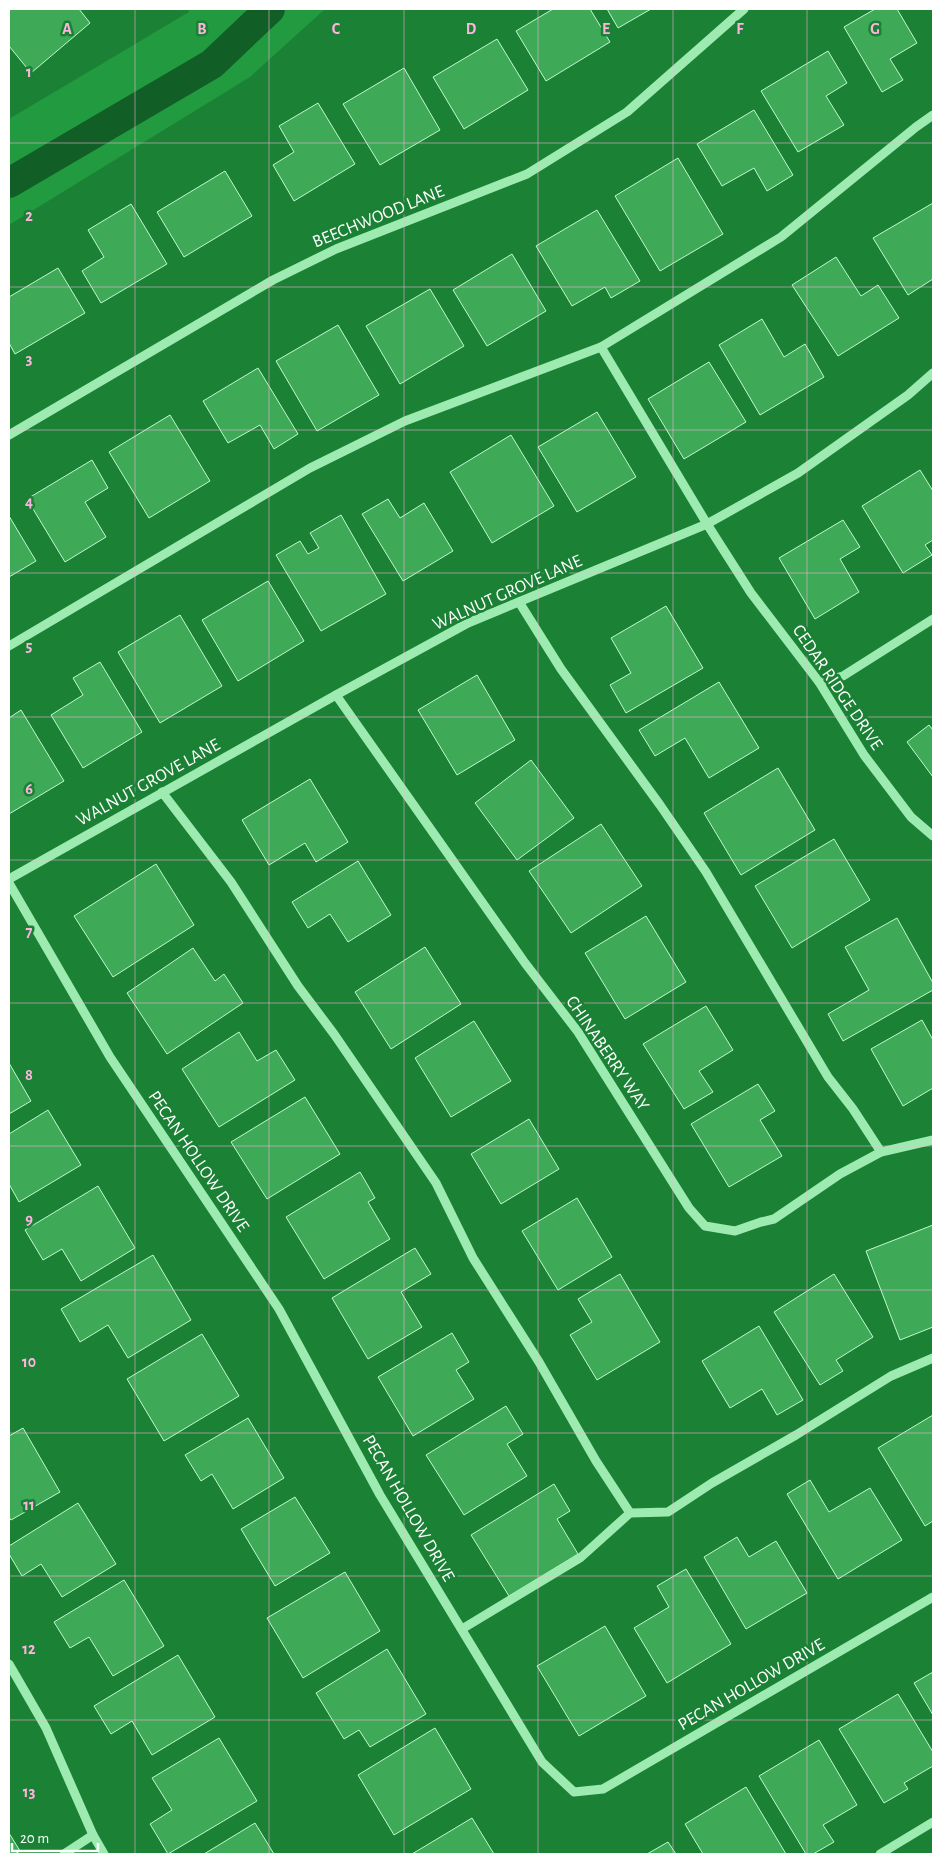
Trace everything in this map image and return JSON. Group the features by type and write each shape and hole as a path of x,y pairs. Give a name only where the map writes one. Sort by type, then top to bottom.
{"street":[{"name":"BEECHWOOD LANE","path":"9,435 273,280 336,249 527,174 627,112 744,9"},
{"path":"9,646 310,468 405,421 601,347 781,237 916,127 933,116"},
{"name":"CEDAR RIDGE DRIVE","path":"601,347 707,524 751,593 819,682 864,755 911,818 933,836"},
{"name":"WALNUT GROVE LANE","path":"9,879 468,623 707,524 798,473 908,395 933,373"},
{"path":"519,602 561,668 660,804 706,872 828,1076 853,1109 881,1152"},
{"path":"819,682 843,676 933,619"},
{"name":"CHINABERRY WAY","path":"336,695 525,963 578,1032 689,1208 705,1226 734,1231 774,1219 840,1174 881,1152 933,1140"},
{"path":"162,792 231,882 298,986 334,1034 436,1183 473,1258 539,1362 596,1461 630,1513"},
{"name":"PECAN HOLLOW DRIVE","path":"9,883 110,1057 279,1309 380,1495 542,1762 574,1792 603,1789 933,1597"},
{"path":"462,1629 580,1558 630,1513 668,1512 712,1483 796,1435 891,1376 933,1358"},
{"path":"9,1664 46,1728 93,1836 104,1854"},
{"path":"880,1854 933,1822"},
{"path":"64,1854 93,1836"}],"green space":[{"path":"188,9 325,9 250,77 9,225 9,119 189,12"}],"building":[{"path":"9,9 79,9 90,23 31,73 9,46"},
{"path":"553,9 590,9 610,42 546,81 516,31"},
{"path":"607,9 651,9 618,28"},
{"path":"875,9 897,9 917,43 890,59 903,80 882,92 844,27"},
{"path":"497,39 528,90 464,129 433,77"},
{"path":"828,51 847,83 826,96 844,125 798,152 761,91"},
{"path":"404,68 440,130 380,165 343,104"},
{"path":"318,103 355,164 294,201 273,165 294,152 279,126"},
{"path":"754,110 793,175 767,191 754,168 722,186 697,144"},
{"path":"678,158 723,234 660,271 615,196"},
{"path":"225,171 252,216 184,257 157,212"},
{"path":"933,203 933,279 908,295 873,238"},
{"path":"131,204 167,264 101,303 82,271 104,257 88,230"},
{"path":"597,210 640,281 611,298 605,287 572,306 536,246"},
{"path":"512,254 546,311 487,346 453,290"},
{"path":"836,257 861,296 878,285 899,318 838,356 792,285"},
{"path":"58,268 85,313 15,354 9,343 9,297"},
{"path":"430,289 464,346 400,384 366,326"},
{"path":"762,319 784,357 805,344 824,377 760,415 719,345"},
{"path":"338,325 379,395 317,431 276,361"},
{"path":"709,362 746,422 684,459 648,399"},
{"path":"258,368 298,434 274,449 260,425 228,443 203,401"},
{"path":"597,412 636,477 577,512 538,447"},
{"path":"170,415 210,481 149,518 109,452"},
{"path":"511,435 554,506 492,543 450,472"},
{"path":"92,460 108,488 85,502 106,537 65,562 27,499"},
{"path":"920,470 933,491 933,540 925,545 932,555 903,573 862,506"},
{"path":"388,499 400,518 424,503 453,551 403,581 362,514"},
{"path":"341,515 386,594 321,631 276,555 300,541 308,554 319,548 310,533"},
{"path":"9,516 36,561 9,577"},
{"path":"843,520 860,547 840,559 859,592 815,619 779,558"},
{"path":"268,581 304,641 238,681 202,620"},
{"path":"666,606 703,668 626,713 610,685 631,673 611,638"},
{"path":"180,615 222,686 160,723 118,652"},
{"path":"100,662 142,732 83,768 51,715 83,695 73,678"},
{"path":"477,675 515,740 457,775 418,710"},
{"path":"719,682 759,748 709,778 685,738 655,756 639,730"},
{"path":"21,710 64,781 9,814 9,718"},
{"path":"929,725 933,730 933,777 907,742"},
{"path":"531,760 574,818 517,860 475,803"},
{"path":"778,768 815,830 741,875 704,813"},
{"path":"310,779 348,842 316,862 305,843 269,865 242,820"},
{"path":"601,824 642,886 571,933 529,871"},
{"path":"834,839 870,900 792,948 755,886"},
{"path":"358,861 391,915 348,942 330,914 308,928 292,902"},
{"path":"156,864 194,925 113,977 74,916"},
{"path":"646,916 686,982 625,1019 585,953"},
{"path":"897,918 933,983 933,990 843,1041 828,1014 869,990 845,947"},
{"path":"425,947 461,1004 391,1049 355,992"},
{"path":"193,948 215,981 224,974 243,1003 167,1054 127,993"},
{"path":"706,1006 733,1050 699,1071 713,1092 684,1109 643,1044"},
{"path":"922,1020 933,1040 933,1088 903,1106 871,1049"},
{"path":"474,1021 511,1081 451,1117 415,1058"},
{"path":"239,1032 257,1061 276,1050 295,1080 219,1127 182,1069"},
{"path":"9,1063 31,1101 9,1114"},
{"path":"758,1084 775,1111 760,1120 782,1156 729,1187 691,1124"},
{"path":"305,1097 340,1154 267,1199 231,1142"},
{"path":"48,1110 81,1165 19,1202 9,1184 9,1134"},
{"path":"529,1119 559,1169 501,1204 471,1154"},
{"path":"360,1172 375,1198 368,1202 390,1239 324,1279 286,1217"},
{"path":"98,1186 135,1248 81,1281 62,1249 43,1260 25,1230"},
{"path":"577,1198 612,1257 558,1290 522,1231"},
{"path":"933,1225 933,1327 900,1340 866,1251"},
{"path":"415,1248 431,1274 401,1292 422,1327 368,1359 332,1298"},
{"path":"153,1255 191,1320 128,1358 108,1325 80,1342 61,1309"},
{"path":"620,1274 660,1342 597,1380 570,1335 592,1322 578,1299"},
{"path":"834,1274 873,1337 836,1360 843,1371 820,1385 774,1312"},
{"path":"759,1326 803,1400 777,1415 762,1389 730,1408 702,1361"},
{"path":"452,1333 469,1362 456,1370 474,1399 413,1436 378,1377"},
{"path":"202,1334 239,1396 164,1441 127,1379"},
{"path":"506,1406 523,1434 507,1444 527,1476 464,1515 426,1455"},
{"path":"933,1415 933,1521 925,1526 878,1448"},
{"path":"248,1418 284,1478 233,1509 212,1474 201,1481 185,1455"},
{"path":"23,1428 60,1492 11,1520 9,1517 9,1436"},
{"path":"810,1480 829,1512 870,1488 902,1540 838,1579 787,1494"},
{"path":"554,1484 570,1511 557,1519 578,1554 509,1596 471,1535"},
{"path":"295,1497 330,1553 275,1586 241,1529"},
{"path":"78,1503 116,1564 62,1597 41,1564 22,1576 9,1554 9,1546"},
{"path":"737,1537 749,1557 776,1541 807,1593 746,1629 704,1557"},
{"path":"686,1569 731,1644 667,1683 634,1628 669,1607 657,1586"},
{"path":"345,1572 380,1631 303,1678 267,1618"},
{"path":"124,1580 164,1646 113,1676 89,1637 70,1648 54,1622"},
{"path":"605,1626 646,1696 579,1736 537,1666"},
{"path":"387,1649 426,1714 370,1747 359,1730 344,1739 316,1693"},
{"path":"178,1655 215,1717 152,1755 132,1721 111,1734 94,1706"},
{"path":"933,1672 933,1715 914,1683"},
{"path":"898,1694 933,1752 933,1766 904,1783 908,1789 884,1803 839,1729"},
{"path":"435,1728 471,1789 394,1835 358,1775"},
{"path":"219,1738 257,1801 168,1854 150,1824 172,1810 152,1778"},
{"path":"819,1740 857,1805 823,1825 834,1842 813,1854 806,1854 759,1776"},
{"path":"746,1787 786,1854 703,1854 685,1824"},
{"path":"472,1818 494,1854 412,1854"},
{"path":"255,1823 274,1854 204,1854"},
{"path":"9,1833 20,1851 15,1854 9,1854"},
{"path":"668,1842 676,1854 647,1854"}],"waterway":[{"path":"9,183 212,64 270,9"}]}
